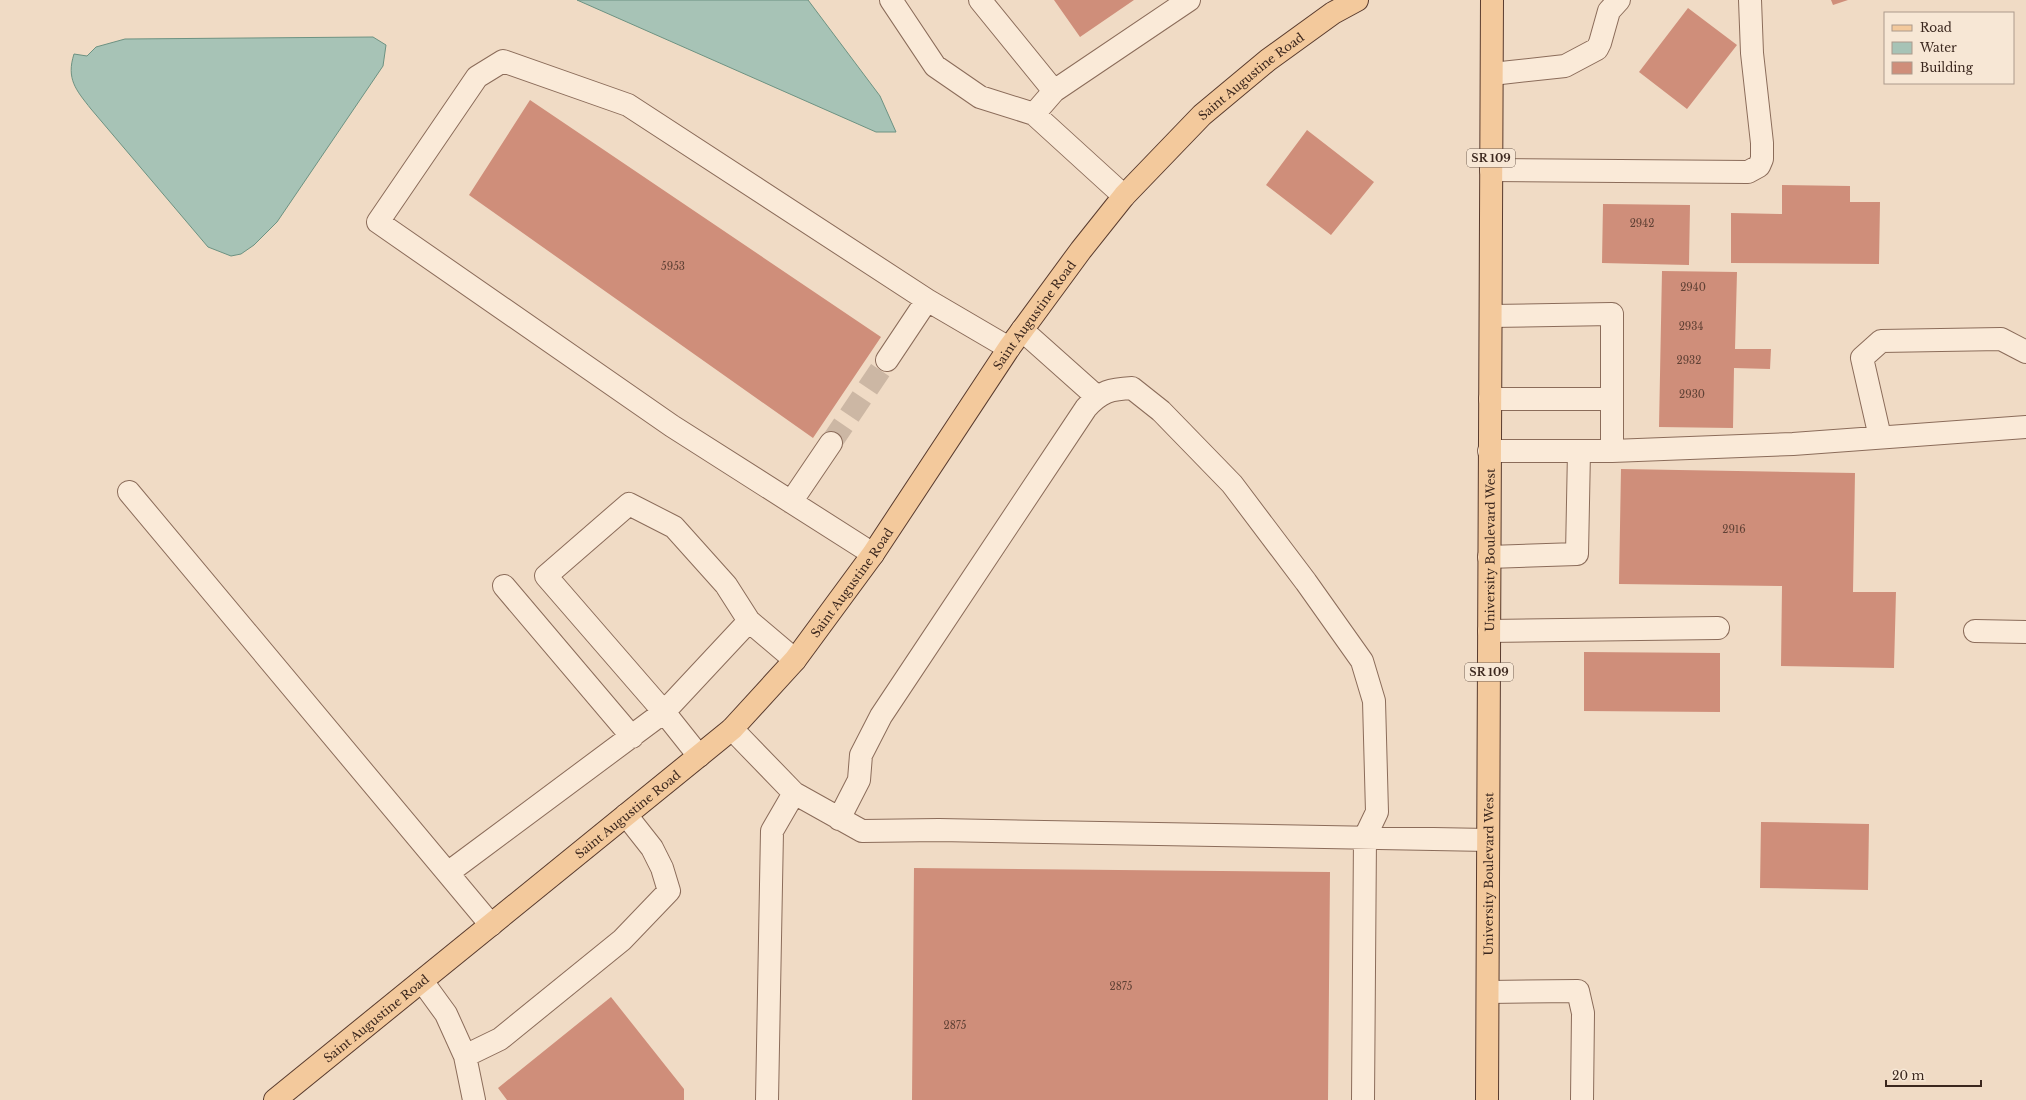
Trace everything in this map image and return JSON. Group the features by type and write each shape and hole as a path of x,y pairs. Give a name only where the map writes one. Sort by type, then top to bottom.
{"main road":[{"name":"Saint Augustine Road","path":"275,1100 732,729 795,660 873,554 1022,330 1081,250 1124,196 1202,115 1268,60 1334,13 1357,0"},
{"name":"University Boulevard West","path":"1487,1100 1492,0"}],"street":[{"path":"890,0 935,66 980,97 1034,114 1124,196"},
{"path":"980,0 1054,91"},
{"path":"1034,114 1054,91 1189,0"},
{"path":"1492,74 1565,66 1596,49 1600,43 1609,11 1619,0"},
{"path":"1491,170 1748,172 1759,166 1762,159 1762,143 1752,53 1750,0"},
{"path":"873,554 672,426 378,222 477,77 503,61 628,105 928,300 1010,348"},
{"path":"887,360 928,300"},
{"path":"1491,316 1612,314 1612,451"},
{"path":"1022,330 1096,396"},
{"path":"1880,437 1862,358 1881,341 2001,339 2026,352"},
{"path":"839,819 859,780 861,755 881,716 1086,408 1096,396 1112,389 1132,388 1161,411 1232,484 1306,582 1362,661 1374,701 1377,812 1365,837 1362,1100"},
{"path":"1490,399 1612,399"},
{"path":"1489,450 1612,451 1793,444 2026,427"},
{"path":"791,502 831,443"},
{"path":"1489,557 1577,554 1578,451"},
{"path":"129,492 449,872 491,925"},
{"path":"699,756 664,712 546,576 629,504 674,527 726,585 749,620 795,660"},
{"path":"504,586 632,737"},
{"path":"449,872 664,712 749,620"},
{"path":"1489,631 1718,628"},
{"path":"1975,632 2026,632"},
{"path":"732,729 794,793 862,831 939,830 1488,840"},
{"path":"767,1100 772,831 794,793"},
{"path":"464,1056 500,1039 622,940 669,891 662,868 652,848 626,815"},
{"path":"422,981 446,1014 464,1056 474,1100"},
{"path":"1488,992 1578,991 1583,1013 1582,1100"}],"water":[{"path":"577,0 808,0 880,96 896,132 876,132"},
{"path":"373,37 386,45 383,66 277,222 254,245 241,254 231,256 208,247 91,109 77,90 71,70 74,54 87,56 96,47 125,39"}],"building":[{"path":"1054,0 1134,0 1080,37"},
{"path":"1831,0 1848,0 1833,5"},
{"path":"1688,8 1737,45 1687,109 1639,72"},
{"path":"530,100 881,337 813,438 469,195"},
{"path":"1307,130 1374,182 1331,235 1266,185"},
{"path":"1782,185 1850,186 1850,202 1880,202 1879,264 1731,263 1731,213 1782,214"},
{"path":"1603,204 1690,205 1689,265 1602,263"},
{"path":"1662,271 1737,272 1735,349 1771,349 1770,369 1734,368 1733,428 1659,427"},
{"path":"1621,469 1855,473 1853,592 1896,592 1894,668 1781,666 1782,586 1619,584"},
{"path":"1584,652 1720,653 1720,712 1584,711"},
{"path":"1761,822 1869,824 1868,890 1760,888"},
{"path":"914,868 1330,872 1328,1100 912,1100"},
{"path":"611,997 684,1089 684,1100 507,1100 498,1088"}],"tunnel":[{"path":"831,443 887,360"}]}
